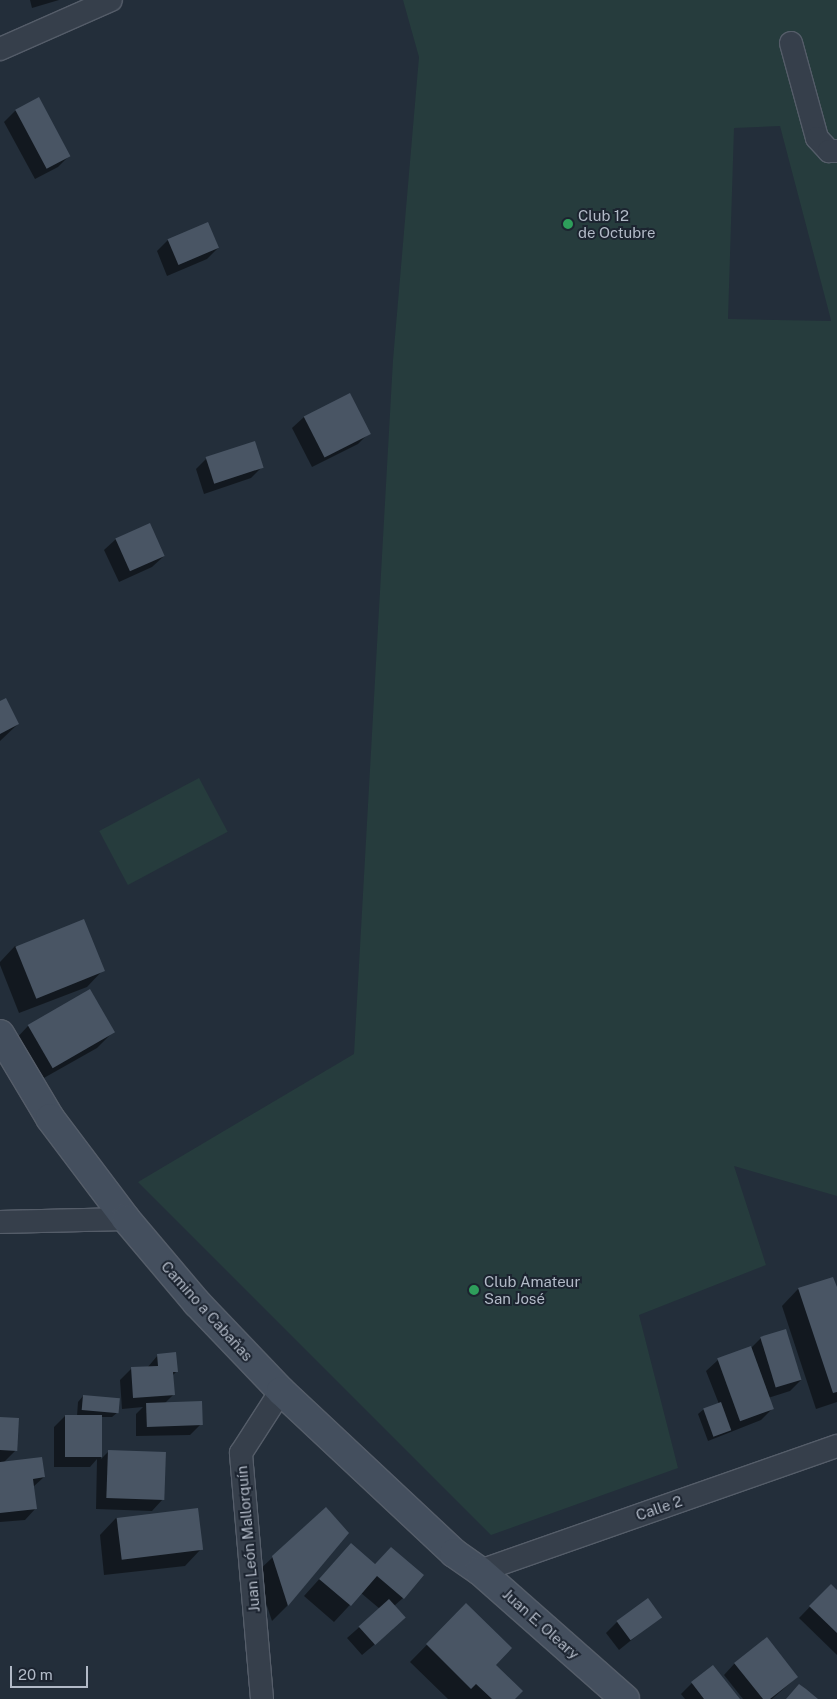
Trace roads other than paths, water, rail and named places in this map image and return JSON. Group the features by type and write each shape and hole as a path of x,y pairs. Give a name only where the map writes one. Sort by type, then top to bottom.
{"street":[{"path":"0,49 111,0"},
{"path":"791,43 817,138 829,151 837,152"},
{"name":"Camino a Cabañas","path":"0,1034 50,1118 126,1219 197,1303 281,1391 454,1553"},
{"path":"0,1222 126,1219"},
{"name":"Juan León Mallorquín","path":"262,1699 241,1453 281,1391"},
{"name":"Calle 2","path":"480,1571 837,1446"},
{"name":"Juan E. Oleary","path":"454,1553 480,1571 625,1699"}],"place":[{"name":"Club 12 de Octubre","path":"568,224"},
{"name":"Club Amateur San José","path":"474,1290"}]}
